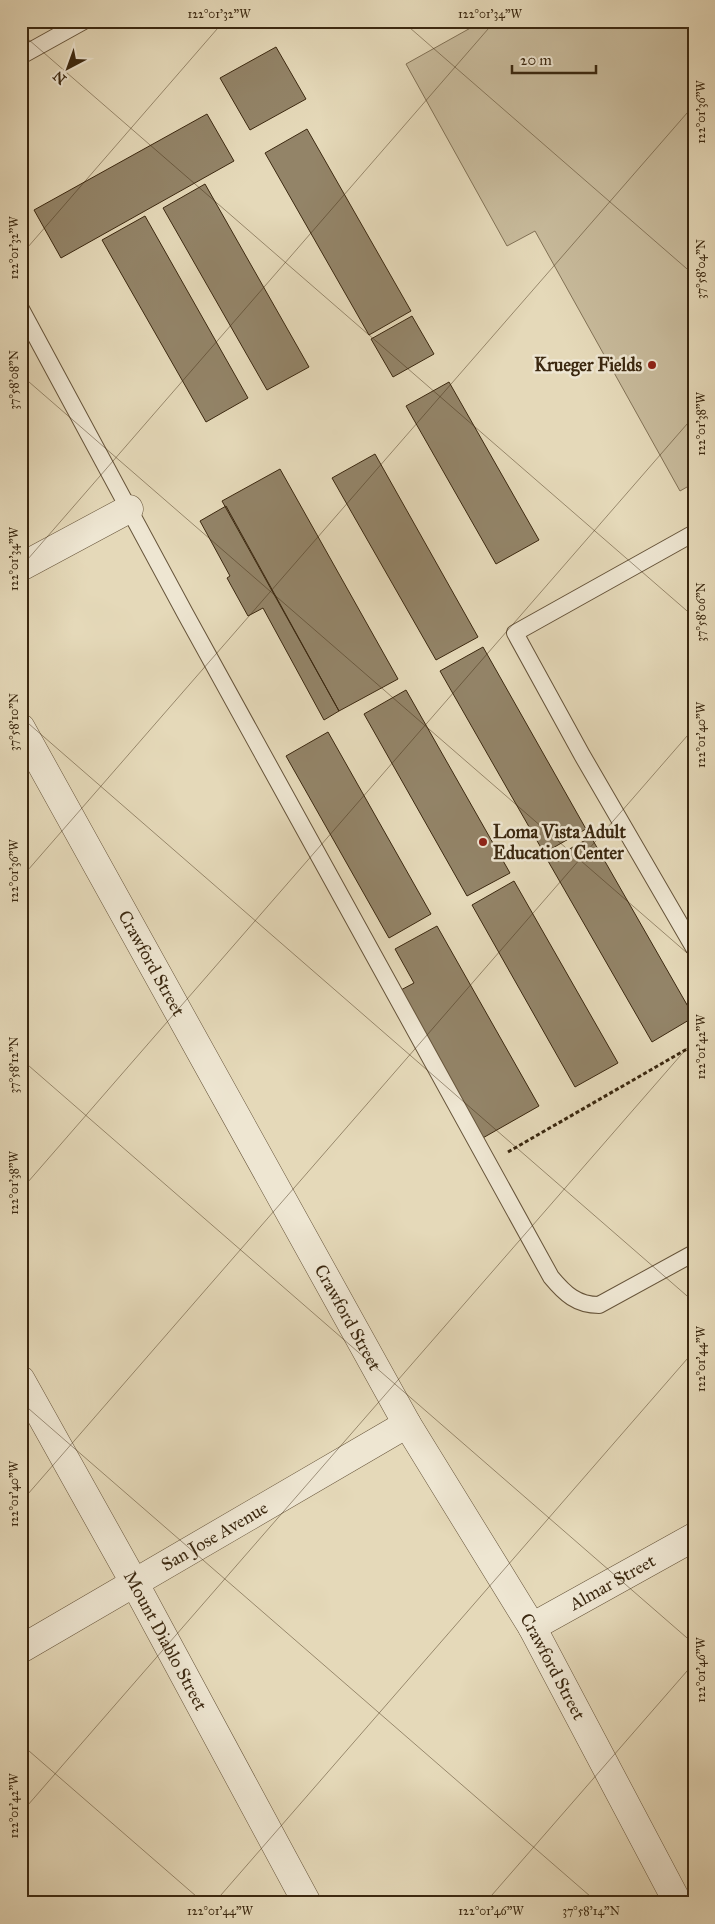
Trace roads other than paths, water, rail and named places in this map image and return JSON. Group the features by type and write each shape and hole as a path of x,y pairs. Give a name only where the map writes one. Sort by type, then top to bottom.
{"street":[{"path":"21,567 129,509"},
{"name":"Crawford Street","path":"21,728 407,1424 532,1627 678,1903"},
{"name":"Mount Diablo Street","path":"21,1380 135,1584 307,1903"},
{"name":"San Jose Avenue","path":"21,1649 407,1424"},
{"name":"Almar Street","path":"532,1627 694,1537"}],"lane":[{"path":"21,56 84,21"},
{"path":"21,308 129,509 551,1277 566,1295 585,1305 599,1305 694,1253"},
{"path":"694,533 515,633 582,754 694,948"}],"place":[{"name":"Krueger Fields","path":"652,365"},
{"name":"Loma Vista Adult Education Center","path":"483,842"}]}
